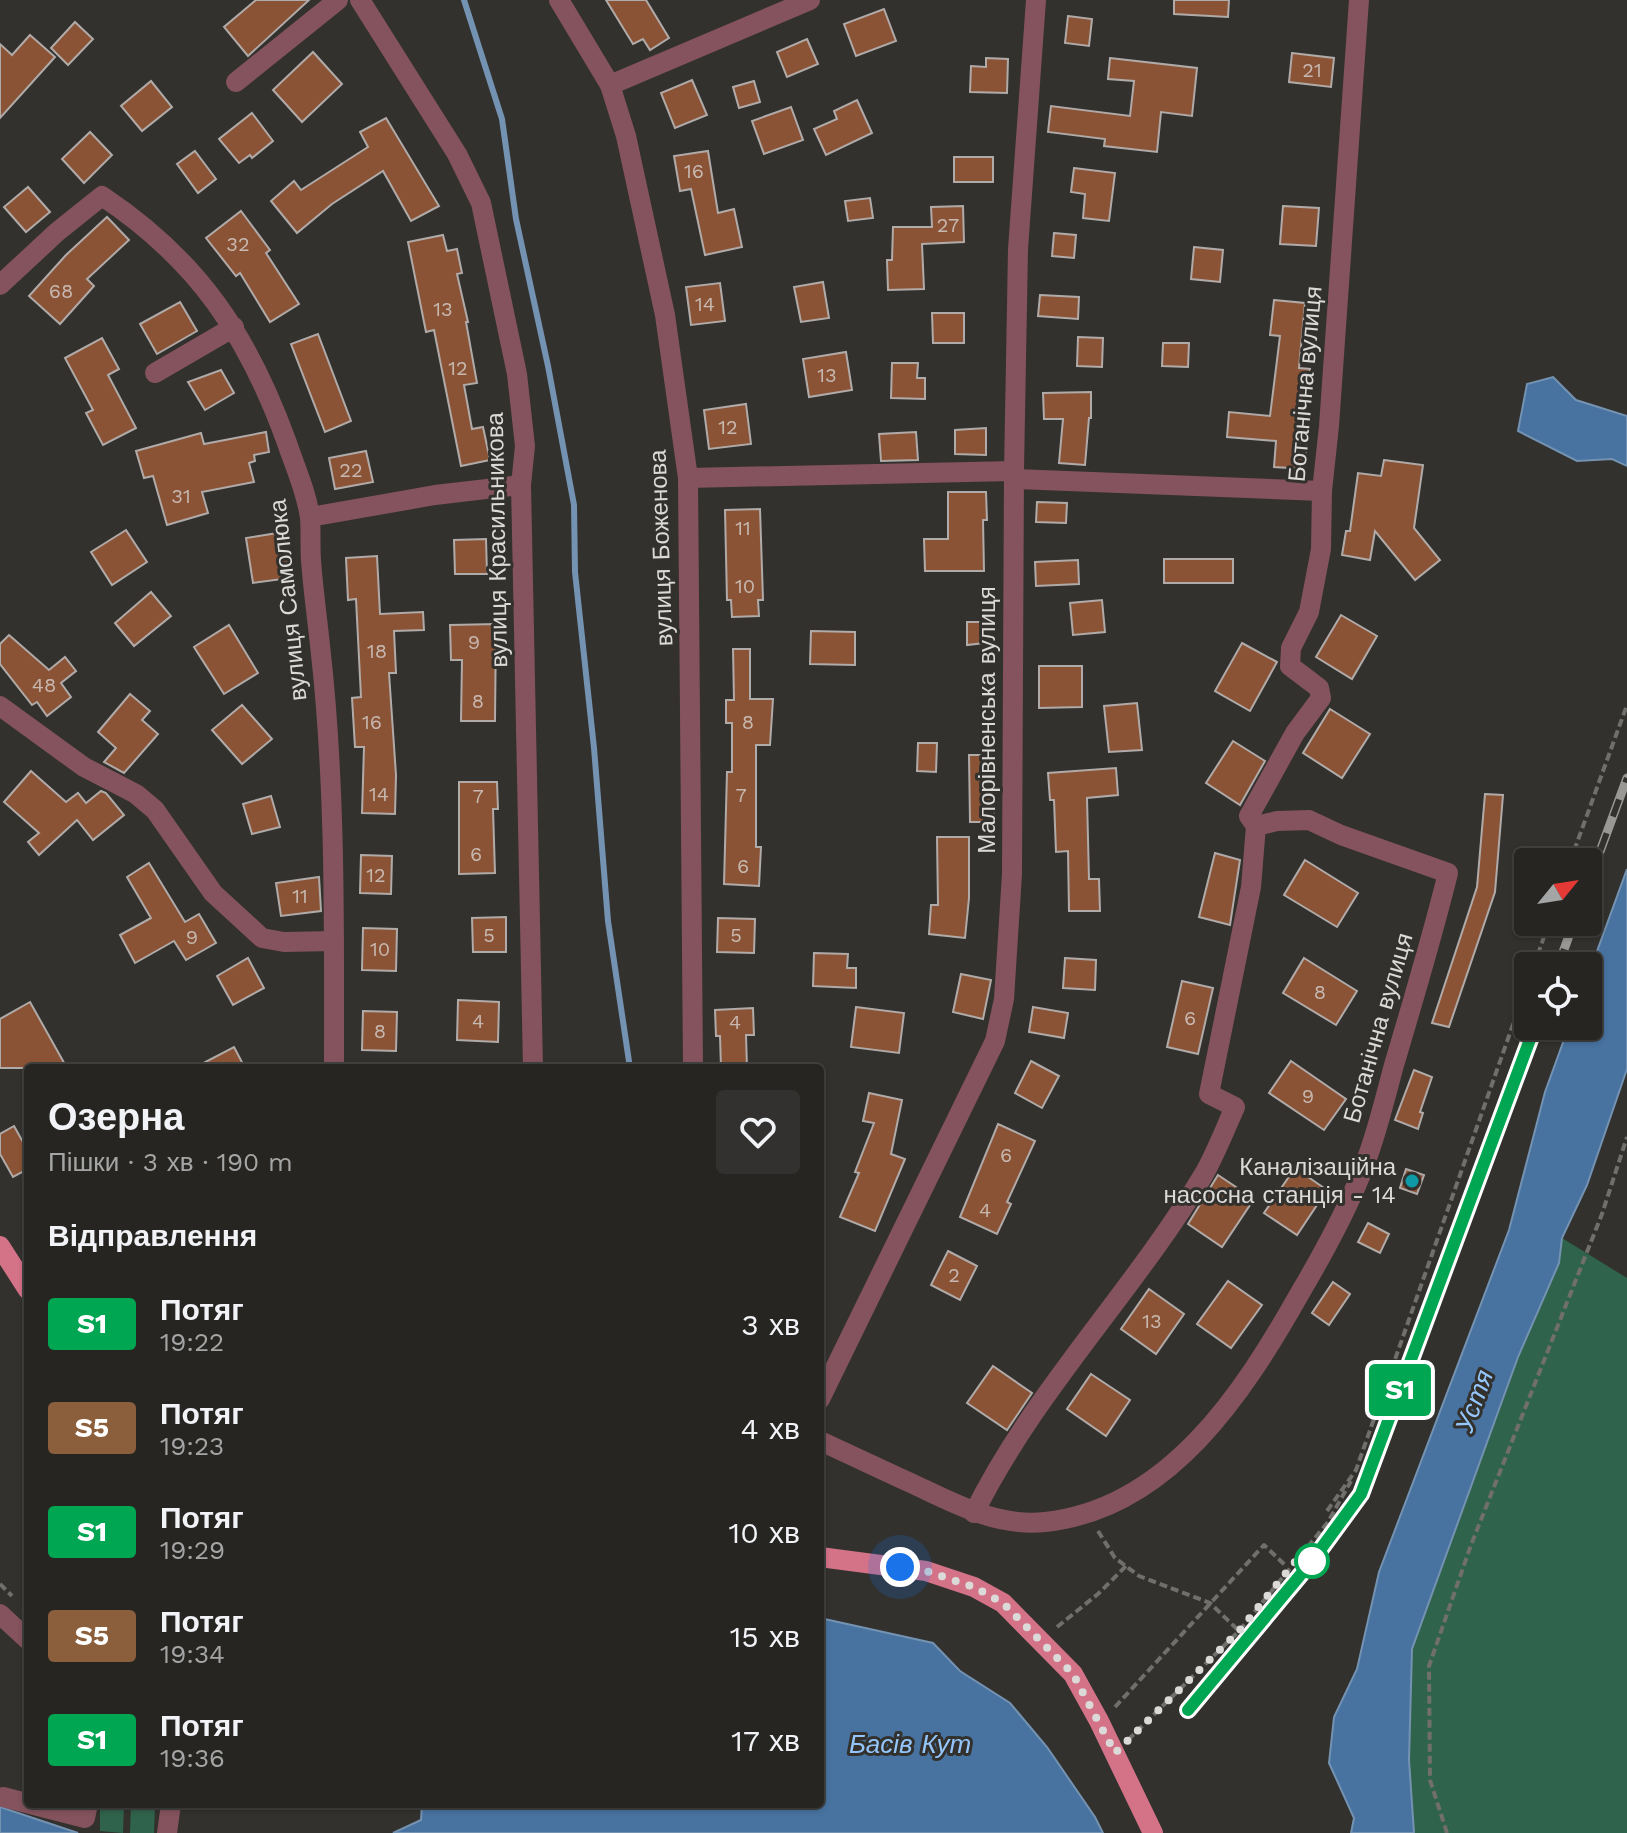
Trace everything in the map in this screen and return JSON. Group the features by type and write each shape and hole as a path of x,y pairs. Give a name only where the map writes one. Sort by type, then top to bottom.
{"main road":[{"path":"0,1246 24,1284"},
{"path":"824,1558 926,1571 974,1587 1003,1603 1073,1674 1153,1833"}],"street":[{"path":"236,82 338,0"},
{"name":"вулиця Красильникова","path":"360,0 457,154 481,203 517,374 525,446 521,485 533,1064"},
{"name":"вулиця Боженова","path":"559,0 610,85 626,136 665,315 688,478 693,1064"},
{"path":"610,85 810,0"},
{"name":"Малорівненська вулиця","path":"824,1391 995,1041 1004,999 1012,874 1018,249 1036,0"},
{"name":"Ботанічна вулиця","path":"974,1513 986,1487 1056,1380 1141,1268 1205,1172 1235,1107 1209,1094 1251,887 1256,826 1249,816 1295,733 1321,698 1319,688 1290,666 1291,648 1309,612 1321,549 1322,491 1359,0"},
{"name":"вулиця Самолюка","path":"0,285 57,232 102,196 149,229 193,272 216,300 234,327 277,414 310,517 310,557 326,697 334,855 334,1064"},
{"path":"155,373 234,327"},
{"path":"688,478 1014,475 1322,491"},
{"path":"310,517 435,495 521,485"},
{"path":"0,706 84,767 136,794 155,810 213,893 262,938 284,942 334,941"},
{"name":"Ботанічна вулиця","path":"824,1443 974,1513 1011,1521 1044,1522 1085,1513 1137,1491 1171,1466 1238,1394 1270,1347 1324,1253 1357,1185 1426,962 1448,873 1341,835 1309,820 1277,821 1256,826"},
{"path":"0,1614 24,1636"},
{"path":"3,1797 24,1802"},
{"path":"46,1808 85,1818 87,1808"},
{"path":"167,1833 170,1808"}],"path":[{"path":"1575,848 1627,705"},
{"path":"1115,1753 1239,1631 1328,1522 1346,1493 1514,1022"},
{"path":"1447,1833 1430,1780 1429,1666 1471,1545 1602,1214 1627,1137"},
{"path":"1327,1511 1356,1470"},
{"path":"1085,1513 1115,1558 1139,1576 1210,1603 1239,1631"},
{"path":"1117,1705 1264,1545 1285,1565"},
{"path":"1057,1627 1098,1594 1126,1566"}],"green space":[{"path":"1562,1238 1627,1278 1627,1833 1414,1833 1409,1760 1412,1649 1518,1357 1559,1263"},
{"path":"100,1808 124,1808 123,1833 100,1831"},
{"path":"131,1808 155,1808 154,1833 130,1833"}],"water":[{"path":"1553,377 1576,400 1627,416 1627,466 1612,459 1577,461 1518,431 1527,384"},
{"name":"Устя","path":"1627,869 1627,1069 1587,1185 1562,1238 1559,1263 1518,1357 1412,1649 1409,1760 1414,1833 1351,1833 1354,1818 1329,1763 1334,1717 1357,1669 1379,1572 1509,1230 1545,1092 1564,1040 1602,1040 1602,952 1597,952"},
{"name":"Басів Кут","path":"824,1619 933,1643 960,1671 1010,1703 1047,1747 1103,1833 393,1833 421,1820 422,1808 824,1808"},
{"path":"0,1807 78,1833 0,1833"}],"building":[{"path":"256,0 309,0 248,56 224,27"},
{"path":"606,0 646,0 669,38 650,50 643,39 633,44"},
{"path":"1174,0 1229,0 1228,17 1174,14"},
{"path":"884,9 896,41 856,56 844,24"},
{"path":"1068,16 1092,19 1089,46 1065,43"},
{"path":"75,22 93,39 68,65 51,48"},
{"path":"30,35 55,57 0,118 0,44 12,55"},
{"path":"807,39 818,64 787,77 777,52"},
{"path":"313,52 342,84 302,122 273,90"},
{"path":"1292,53 1334,58 1331,87 1289,82"},
{"path":"986,58 1008,59 1007,93 970,92 971,66 986,67"},
{"path":"1110,58 1197,68 1192,116 1161,112 1157,152 1104,146 1105,139 1048,132 1051,106 1130,116 1134,81 1108,79"},
{"path":"692,80 707,115 675,128 661,93"},
{"path":"151,81 172,107 142,131 121,106"},
{"path":"754,81 760,102 739,108 733,87"},
{"path":"857,100 872,133 826,155 814,129 837,119 834,111"},
{"path":"791,107 803,140 764,154 752,121"},
{"path":"252,113 273,141 252,158 250,155 239,163 219,139"},
{"path":"386,118 439,206 411,221 383,171 332,204 297,233 271,201 294,181 301,190 368,147 360,132"},
{"path":"90,132 112,155 84,183 62,159"},
{"path":"195,151 216,179 198,193 177,164"},
{"path":"708,151 718,213 734,209 742,247 705,255 691,189 680,191 674,156"},
{"path":"954,157 993,157 993,182 954,182"},
{"path":"1074,168 1115,173 1109,221 1083,218 1085,194 1071,192"},
{"path":"28,187 50,212 26,232 4,207"},
{"path":"870,198 873,218 848,221 845,201"},
{"path":"963,206 964,242 922,244 924,289 888,290 887,260 892,260 893,227 932,227 931,207"},
{"path":"1283,206 1319,208 1316,246 1280,244"},
{"path":"241,211 270,250 266,253 299,304 270,322 240,273 236,276 206,238"},
{"path":"107,217 129,240 87,279 94,286 60,324 29,296 66,255"},
{"path":"1054,233 1076,235 1074,258 1052,256"},
{"path":"443,235 447,251 457,249 462,273 457,274 477,383 464,385 472,429 483,427 490,460 461,466 434,330 426,332 408,242"},
{"path":"1194,247 1223,250 1220,282 1191,279"},
{"path":"823,282 829,318 801,322 794,287"},
{"path":"720,283 725,321 691,325 686,287"},
{"path":"1040,295 1079,297 1078,319 1038,316"},
{"path":"1274,300 1305,303 1299,368 1310,369 1302,432 1307,432 1305,469 1274,467 1276,441 1227,437 1229,412 1270,416 1280,336 1270,335"},
{"path":"180,302 197,331 157,354 140,324"},
{"path":"932,313 964,313 964,343 933,343"},
{"path":"318,334 351,421 325,432 291,344"},
{"path":"1078,337 1103,338 1102,367 1077,366"},
{"path":"102,338 119,369 108,375 136,428 103,445 86,413 93,410 65,358"},
{"path":"1163,343 1189,343 1188,367 1162,366"},
{"path":"846,352 852,390 809,397 803,359"},
{"path":"892,363 918,363 917,378 925,378 925,399 891,398"},
{"path":"221,370 234,393 205,410 188,382"},
{"path":"1091,392 1085,465 1059,463 1063,419 1044,419 1043,393"},
{"path":"746,404 751,444 709,449 704,410"},
{"path":"986,428 986,455 955,454 955,430"},
{"path":"266,432 269,452 254,455 255,461 249,463 254,482 202,492 208,513 167,525 153,476 144,478 136,451 201,433 204,444"},
{"path":"916,432 918,460 881,461 879,434"},
{"path":"366,451 373,482 335,489 329,458"},
{"path":"1384,460 1423,465 1414,528 1440,560 1415,580 1375,531 1370,560 1342,555 1346,531 1350,531 1358,473 1381,476"},
{"path":"948,492 986,492 984,571 925,571 924,539 948,539"},
{"path":"1037,502 1067,503 1066,523 1036,522"},
{"path":"760,509 763,600 758,600 759,616 732,617 731,600 727,600 725,510"},
{"path":"126,530 147,562 112,585 91,552"},
{"path":"284,532 290,578 253,583 246,538"},
{"path":"486,539 487,574 455,574 454,540"},
{"path":"377,556 380,614 423,612 424,630 394,631 396,673 389,673 396,775 395,814 362,813 364,747 355,747 352,698 361,697 356,599 348,600 346,558"},
{"path":"1164,559 1233,559 1233,583 1164,583"},
{"path":"1078,560 1079,584 1036,586 1035,562"},
{"path":"151,592 171,616 134,646 115,623"},
{"path":"1102,600 1105,632 1073,635 1070,603"},
{"path":"1341,615 1377,636 1352,679 1316,657"},
{"path":"967,622 991,622 992,642 967,645"},
{"path":"496,624 495,721 461,721 462,660 451,660 450,625"},
{"path":"229,625 258,673 224,694 194,647"},
{"path":"811,631 855,632 855,665 810,664"},
{"path":"9,635 49,670 65,657 76,671 61,683 71,697 47,716 37,702 32,705 0,664 0,644"},
{"path":"1242,643 1277,662 1250,711 1215,691"},
{"path":"733,649 750,649 750,699 773,699 770,745 756,745 756,847 761,847 759,886 724,884 727,772 732,772 732,723 726,723 726,700 734,700"},
{"path":"1039,666 1082,666 1082,707 1039,708"},
{"path":"130,694 150,711 142,720 158,734 124,773 104,762 116,748 98,732"},
{"path":"1137,703 1142,750 1109,752 1104,706"},
{"path":"242,705 272,739 242,764 212,730"},
{"path":"1330,709 1370,734 1342,778 1303,753"},
{"path":"1233,741 1265,761 1240,805 1206,783"},
{"path":"918,743 937,743 936,772 917,771"},
{"path":"969,755 993,755 994,822 970,822"},
{"path":"1116,768 1118,795 1087,798 1089,879 1099,879 1100,911 1069,911 1068,851 1056,852 1054,800 1050,800 1048,773"},
{"path":"31,771 66,802 78,793 86,803 101,791 124,815 93,840 77,820 39,855 28,842 39,833 4,802"},
{"path":"459,782 497,782 498,809 493,809 495,873 459,874"},
{"path":"1485,794 1503,795 1495,892 1449,1027 1432,1023 1477,887"},
{"path":"271,796 280,827 252,834 243,804"},
{"path":"937,837 969,837 969,898 965,938 929,934 931,905 938,905"},
{"path":"1215,853 1240,860 1230,925 1199,917"},
{"path":"361,855 392,856 391,894 360,893"},
{"path":"1305,860 1358,893 1337,927 1284,895"},
{"path":"149,863 185,922 199,914 216,943 186,960 174,941 135,963 120,935 151,918 127,877"},
{"path":"319,877 321,911 281,916 276,883"},
{"path":"506,917 506,952 473,952 472,918"},
{"path":"718,918 755,919 754,953 717,952"},
{"path":"363,928 397,929 396,971 362,970"},
{"path":"814,953 848,954 847,968 856,968 856,988 813,986"},
{"path":"248,958 264,988 233,1005 217,976"},
{"path":"1065,958 1096,960 1095,990 1063,988"},
{"path":"1304,958 1357,991 1336,1025 1283,993"},
{"path":"961,974 991,980 983,1019 953,1012"},
{"path":"1182,981 1213,988 1198,1054 1167,1047"},
{"path":"458,1000 499,1002 498,1042 457,1040"},
{"path":"30,1002 65,1064 24,1064 24,1068 0,1068 0,1019"},
{"path":"856,1007 904,1013 899,1053 851,1047"},
{"path":"1033,1007 1068,1013 1064,1038 1029,1032"},
{"path":"753,1008 754,1035 746,1035 747,1064 721,1064 715,1010"},
{"path":"363,1011 397,1012 396,1051 362,1050"},
{"path":"234,1047 243,1064 202,1064"},
{"path":"1031,1061 1059,1076 1042,1108 1015,1093"},
{"path":"1291,1061 1346,1099 1324,1130 1269,1093"},
{"path":"1414,1070 1432,1077 1420,1112 1423,1113 1418,1129 1395,1120"},
{"path":"869,1093 902,1100 891,1154 905,1159 875,1231 840,1217 859,1173 855,1172 874,1123 863,1121"},
{"path":"998,1124 1035,1141 1007,1202 1011,1204 997,1234 960,1217"},
{"path":"14,1126 24,1144 24,1171 13,1177 0,1154 0,1134"},
{"path":"1295,1168 1327,1190 1297,1235 1264,1213"},
{"name":"Каналізаційна насосна станція - 14","path":"1406,1169 1424,1175 1417,1194 1400,1188"},
{"path":"1218,1175 1254,1199 1222,1247 1188,1224"},
{"path":"1368,1223 1389,1234 1380,1253 1358,1242"},
{"path":"948,1251 977,1266 960,1300 931,1285"},
{"path":"1228,1281 1262,1305 1231,1348 1197,1324"},
{"path":"1333,1282 1350,1294 1329,1325 1312,1313"},
{"path":"1149,1289 1184,1314 1156,1354 1121,1329"},
{"path":"993,1366 1032,1393 1007,1430 967,1403"},
{"path":"1091,1374 1130,1400 1106,1436 1067,1409"}],"waterway":[{"path":"464,0 502,119 516,219 574,505 575,572 608,921 629,1064"}],"railway":[{"path":"1601,848 1627,778"},
{"path":"1563,952 1569,936"},
{"path":"1188,1710 1312,1561 1361,1494 1530,1040"}],"train":[{"name":"S1","path":"1188,1710 1312,1561 1361,1494 1530,1040"}],"place":[{"name":"Каналізаційна насосна станція - 14","path":"1412,1181"}],"route":[{"path":"900,1567 926,1571 974,1587 1003,1603 1073,1674 1115,1753 1239,1631 1308,1546 1312,1561"}]}
